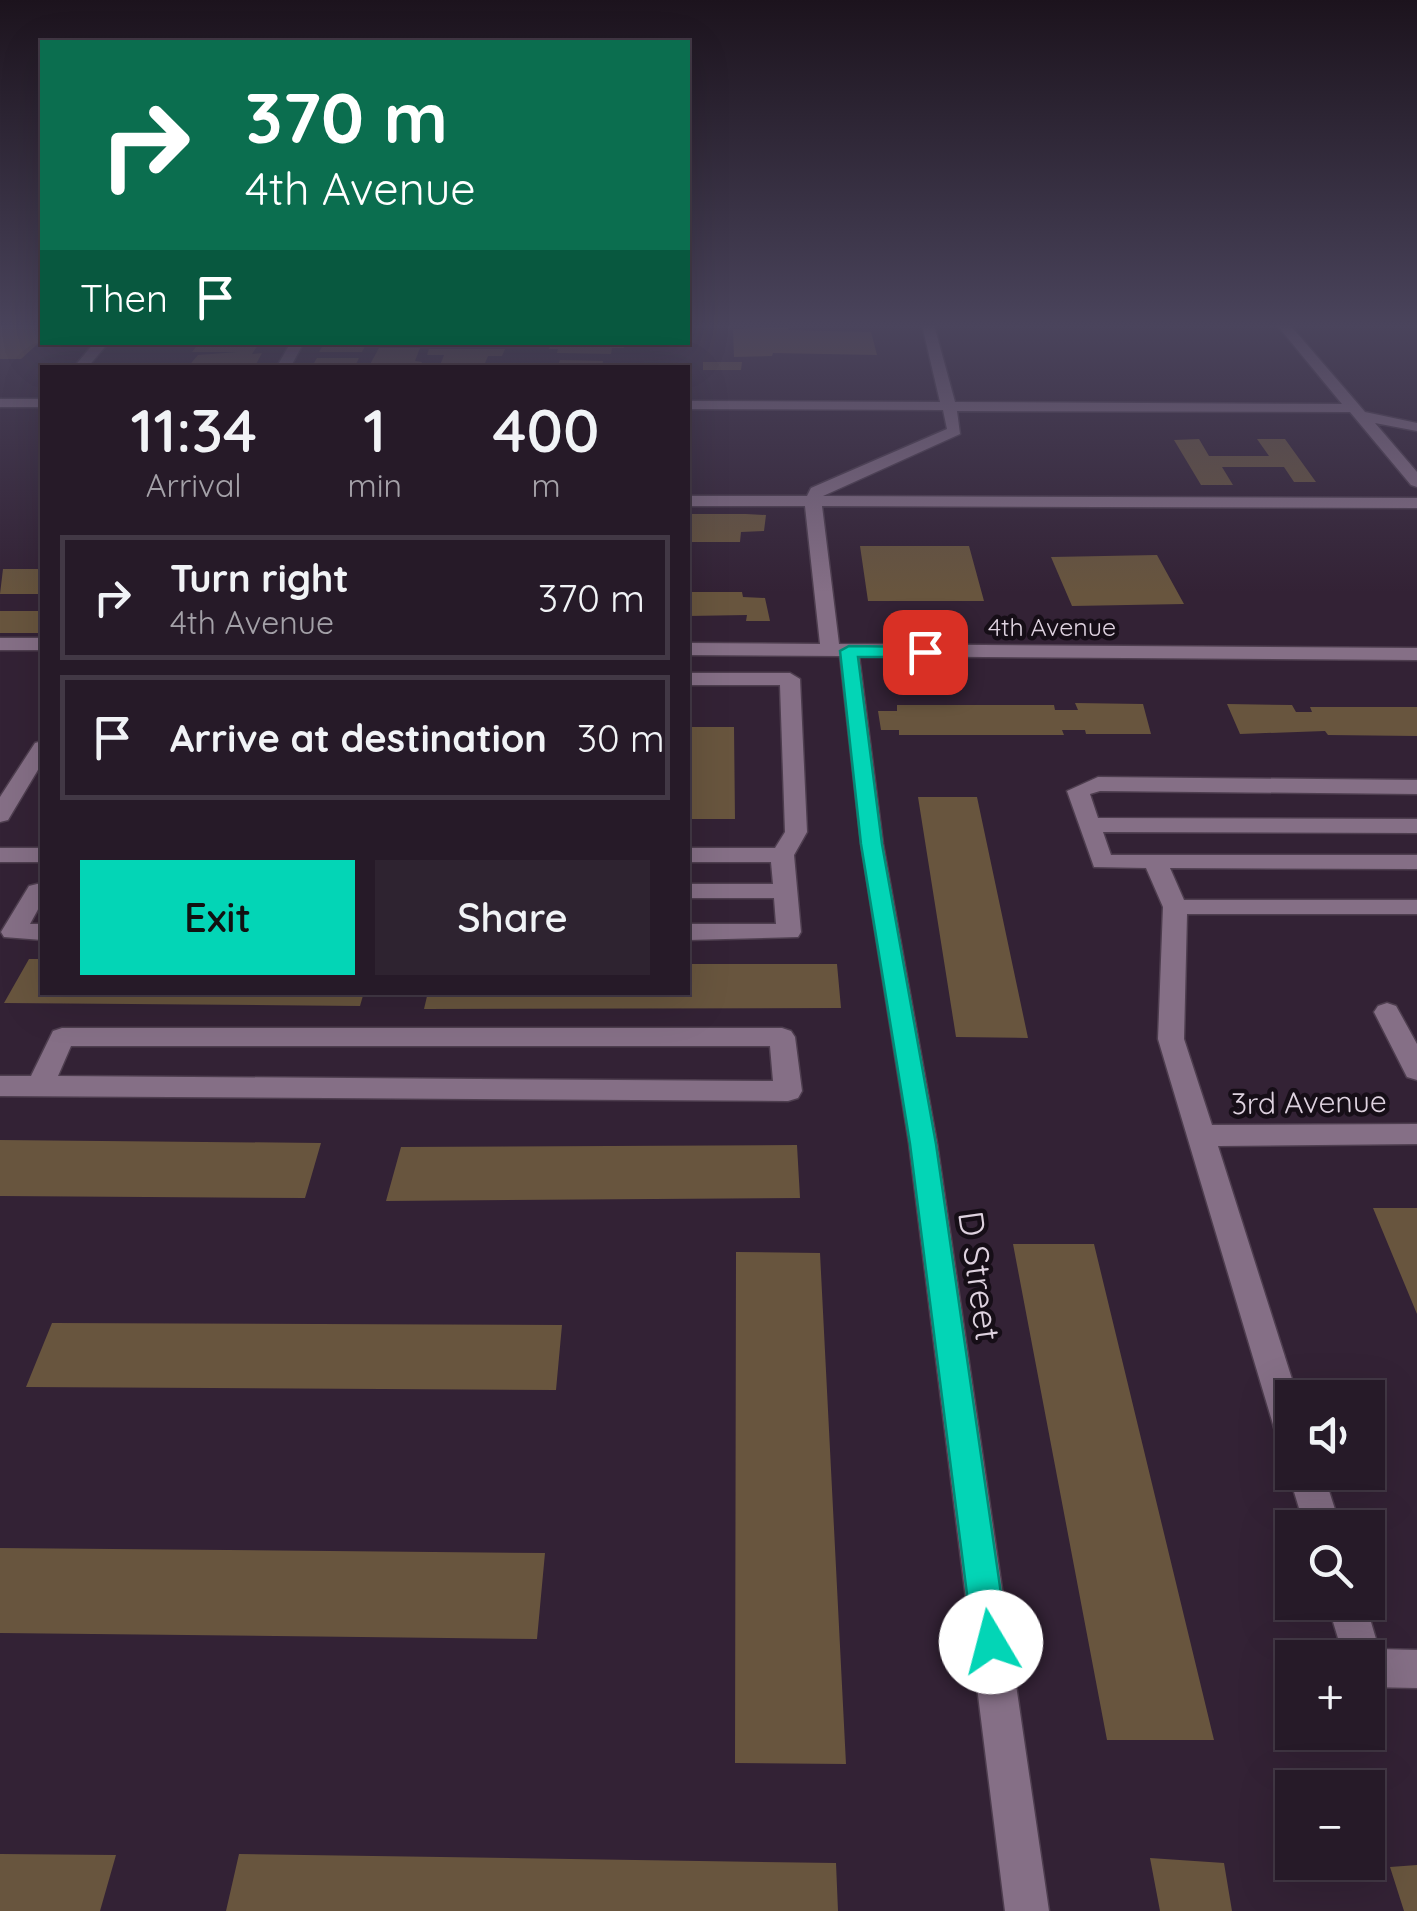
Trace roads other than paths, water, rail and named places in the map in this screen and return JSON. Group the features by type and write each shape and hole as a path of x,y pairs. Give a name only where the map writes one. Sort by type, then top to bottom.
{"street":[{"path":"813,502 817,491 955,431 953,414"},
{"path":"1360,414 1417,482"},
{"path":"1367,414 1417,426"},
{"path":"690,501 1417,503"},
{"name":"D Street","path":"813,502 923,1144 1027,1911"},
{"path":"0,644 40,644"},
{"name":"4th Avenue","path":"690,649 1417,654"},
{"path":"690,679 790,679 796,832 782,856 789,932 690,932"},
{"path":"0,814 40,750"},
{"path":"1417,787 1098,784 1078,790 1102,862 1417,862"},
{"path":"1089,824 1417,826"},
{"path":"0,855 40,855"},
{"path":"690,856 782,856"},
{"path":"1155,861 1176,907 1171,1039 1277,1380"},
{"path":"40,891 13,932 40,932"},
{"path":"690,891 786,891"},
{"path":"1176,907 1417,907"},
{"path":"1387,1012 1417,1070"},
{"path":"0,1086 788,1091 782,1037 62,1037 40,1086"},
{"name":"3rd Avenue","path":"1202,1136 1417,1134"},
{"path":"1385,1668 1417,1668"}]}
